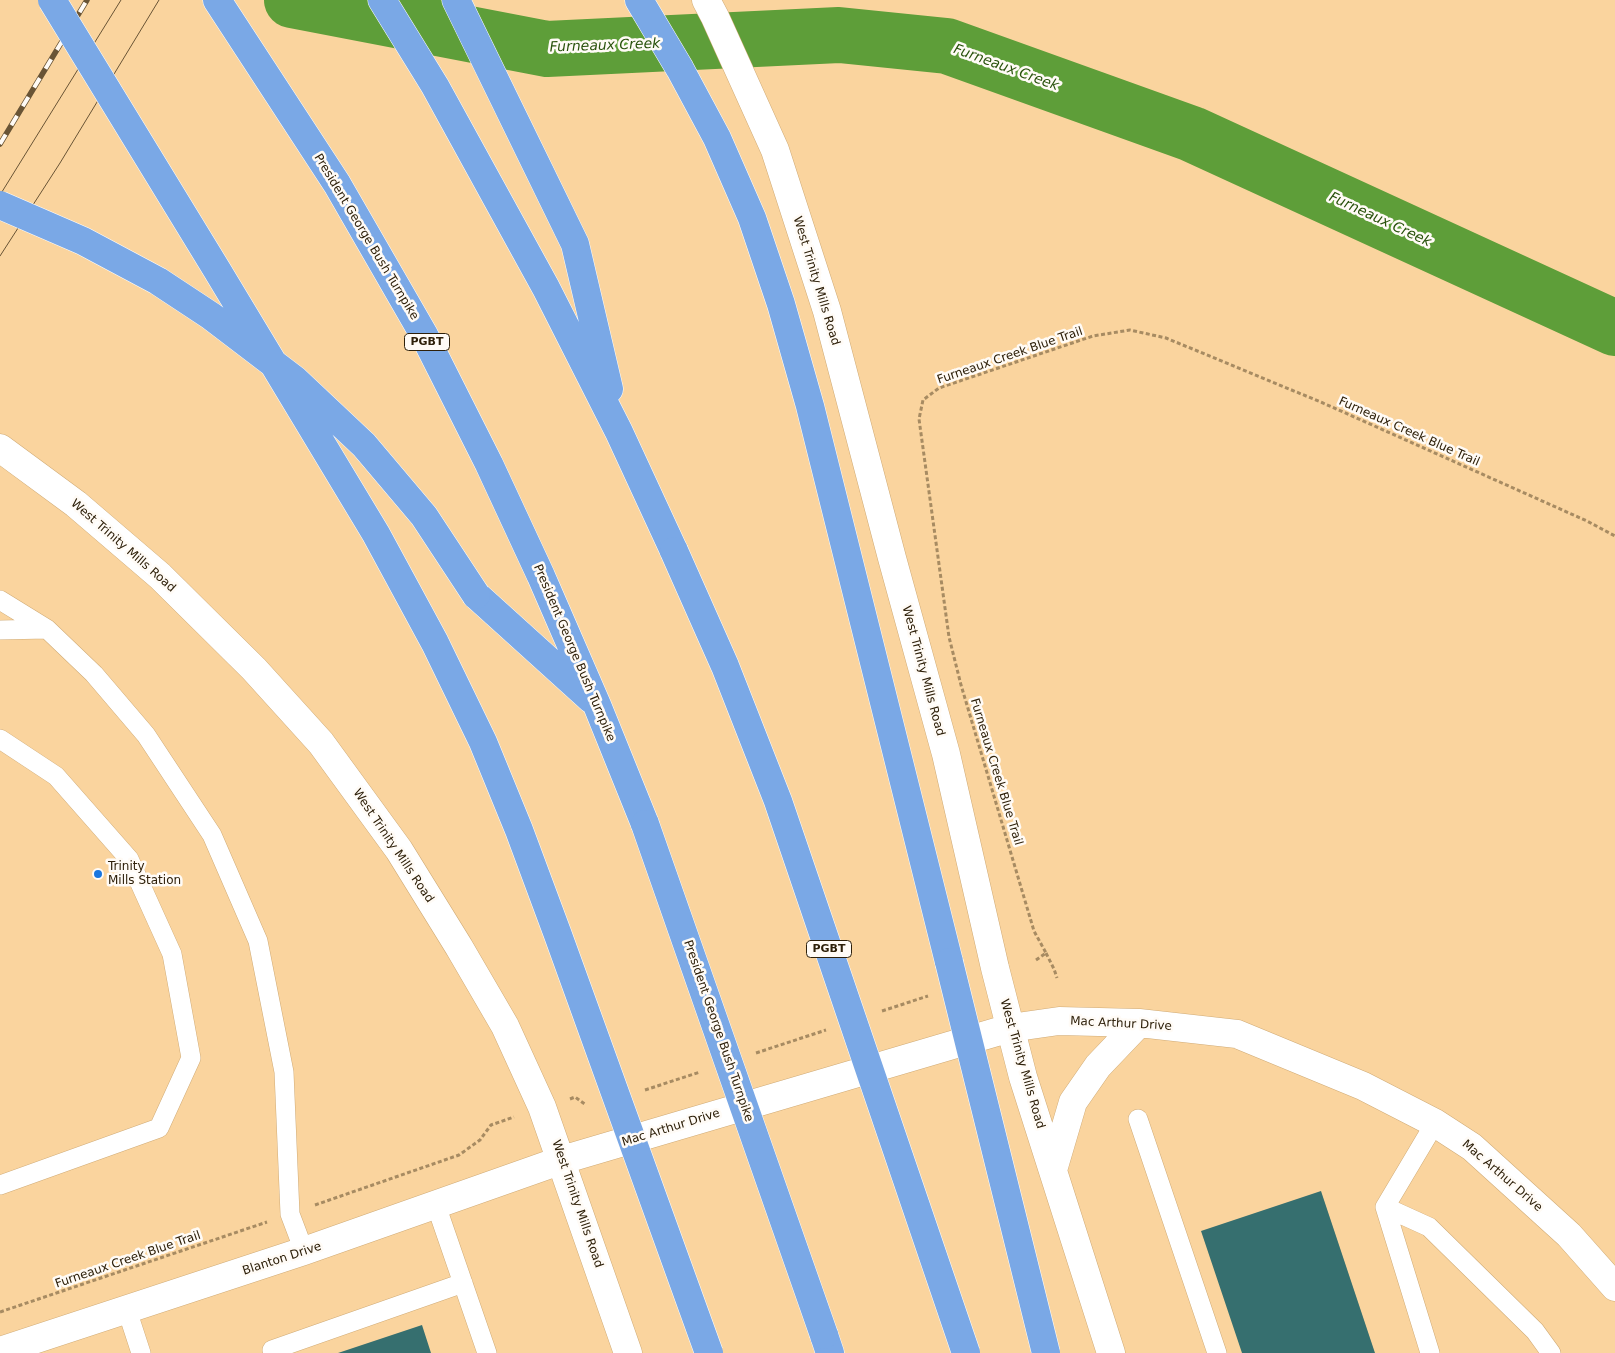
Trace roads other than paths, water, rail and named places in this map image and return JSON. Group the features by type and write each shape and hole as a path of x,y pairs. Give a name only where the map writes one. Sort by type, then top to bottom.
{"highway":[{"path":"52,0 376,534 434,643 483,742 519,830 555,927 709,1353"},
{"name":"President George Bush Turnpike","path":"217,0 337,184 424,335 541,576 597,705 645,824 830,1353"},
{"name":"PGBT","path":"382,0 435,86 546,288 619,432 725,666 778,801 966,1353"},
{"path":"456,0 575,244 619,432"},
{"path":"638,0 680,69 717,138 752,218 780,304 812,415 1046,1353"},
{"path":"0,205 83,242 158,281 211,316 295,380 364,445 424,516 476,595 597,705"}],"main road":[{"name":"West Trinity Mills Road","path":"706,0 775,150 827,311 946,754 1023,1078 1111,1353"},
{"name":"West Trinity Mills Road","path":"0,448 76,504 160,576 254,670 321,743 399,850 505,1026 542,1107 628,1353"},
{"name":"Mac Arthur Drive","path":"562,1160 1010,1028 1059,1021 1139,1023 1237,1034 1364,1086 1435,1123 1472,1147 1569,1235 1615,1287"},
{"path":"1053,1170 1073,1102 1098,1066 1139,1023"},
{"name":"Blanton Drive","path":"0,1351 304,1251 562,1160"}],"lane":[{"path":"0,600 47,630 94,674 146,735 212,835 258,941 284,1072 290,1214 304,1251"},
{"path":"0,630 47,630"},
{"path":"0,738 56,776 129,859 172,954 191,1058 159,1128 0,1185"},
{"path":"1138,1119 1217,1353"},
{"path":"1430,1353 1385,1208 1435,1123"},
{"path":"436,1206 487,1353"},
{"path":"1385,1208 1429,1227 1535,1330 1551,1353"},
{"path":"272,1350 463,1283"},
{"path":"127,1310 141,1353"}],"waterway":[{"name":"Furneaux Creek","path":"292,0 547,49 839,35 947,46 1192,134 1615,328"}],"tram line":[{"path":"0,195 121,0"},
{"path":"0,256 60,163 159,0"}],"railway":[{"path":"0,144 87,0"}],"place":[{"name":"Trinity Mills Station","path":"98,874"}]}
